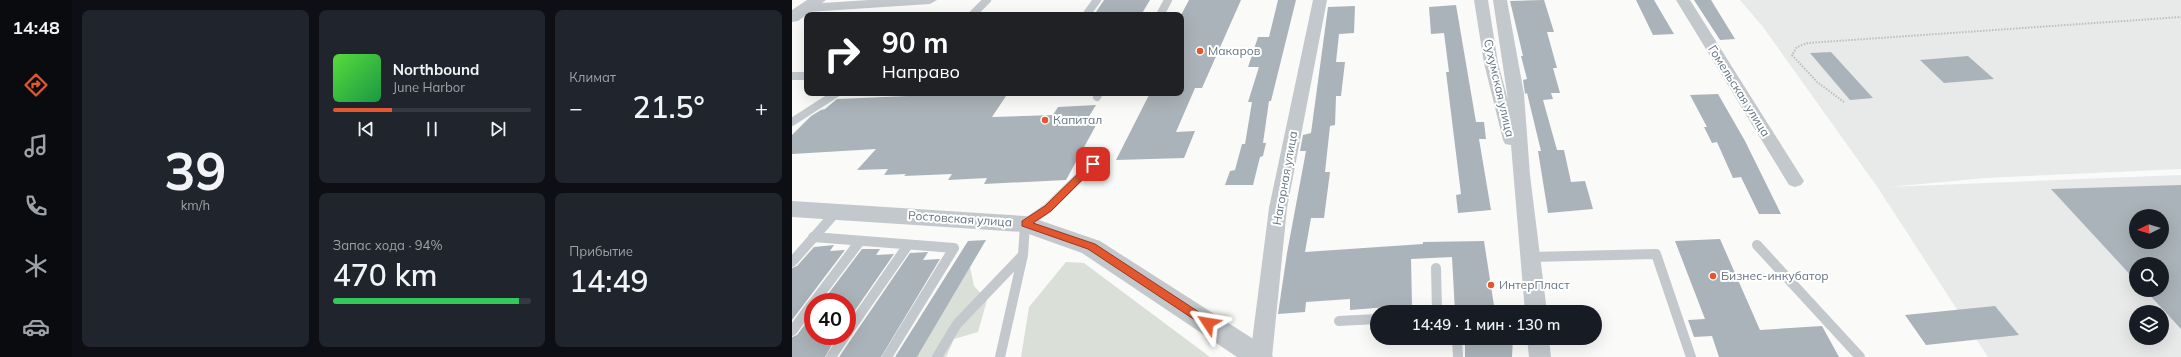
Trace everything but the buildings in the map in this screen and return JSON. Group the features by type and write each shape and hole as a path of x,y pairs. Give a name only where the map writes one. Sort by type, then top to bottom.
{"street":[{"path":"792,18 812,4 930,0"},
{"name":"Нагорная улица","path":"1260,357 1278,208 1320,0"},
{"name":"Сухумская улица","path":"1481,0 1491,63 1521,175"},
{"name":"Сухумская улица","path":"1500,0 1516,94 1521,175 1535,305"},
{"name":"Гомельская улица","path":"1683,0 1795,181"},
{"name":"Ростовская улица","path":"792,209 1025,224 1091,247 1260,357"},
{"path":"1539,345 1540,357"}],"lane":[{"path":"975,12 987,0"},
{"path":"1088,12 1097,0"},
{"path":"1162,12 1168,0"},
{"path":"792,76 804,76"},
{"path":"792,122 832,96"},
{"path":"1000,357 1023,255 1025,224 1048,208 1093,164"},
{"path":"792,262 837,211"},
{"path":"813,237 954,248 887,357"},
{"path":"820,293 860,241"},
{"path":"856,321 908,245"},
{"path":"1757,245 1860,357"},
{"path":"1531,257 1656,254 1691,357"},
{"path":"937,357 957,324 1023,255"},
{"path":"1436,268 1436,305"},
{"path":"792,331 804,314"},
{"path":"1339,321 1370,319"},
{"path":"831,357 839,345"},
{"path":"1457,345 1458,357"}],"path":[{"path":"1844,102 1817,82 1792,55 1797,47 1808,43 2181,17"}],"shaded area":[{"path":"1740,0 2181,0 2181,169 1985,178 1889,187 2181,175 2181,357 1988,357 1878,188 1763,27"},
{"path":"1066,262 1084,263 1210,357 1021,357 1029,307"},
{"path":"970,267 974,286 987,300 978,332 954,339 946,357 917,357"}],"place":[{"name":"Макаров","path":"1200,51"},
{"name":"Капитал","path":"1045,120"},
{"name":"Бизнес-инкубатор","path":"1713,276"},
{"name":"ИнтерПласт","path":"1491,285"}],"route":[{"path":"1093,164 1048,208 1025,224 1091,247 1208,323"}]}
